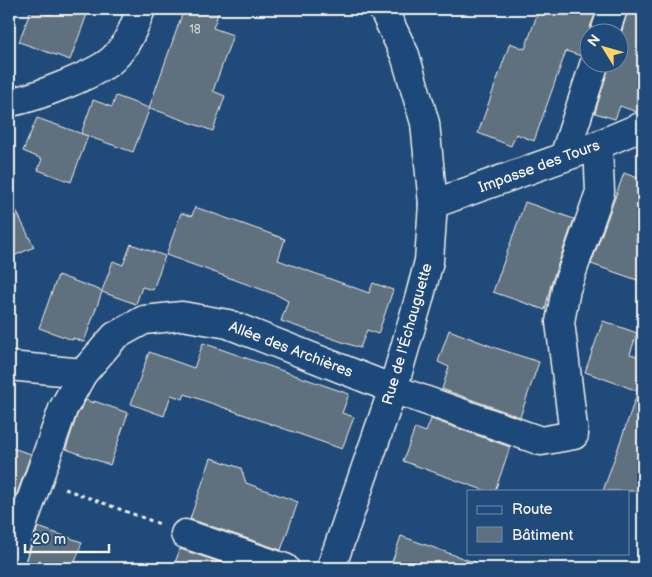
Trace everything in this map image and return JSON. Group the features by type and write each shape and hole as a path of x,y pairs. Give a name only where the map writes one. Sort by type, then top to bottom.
{"street":[{"path":"9,102 21,101 89,74 112,60 128,40 141,9"},
{"name":"Rue de l'Échauguette","path":"331,568 393,389 420,299 428,261 433,204 425,123 405,55 383,9"},
{"path":"608,22 613,9"},
{"path":"564,157 592,72"},
{"name":"Impasse des Tours","path":"433,204 598,145 643,126"},
{"name":"Allée des Archières","path":"9,563 63,409 83,373 114,336 144,320 182,316 228,324 393,389 540,441 574,435 560,322 566,289 600,192 598,145"},
{"path":"9,366 83,373"},
{"path":"185,534 285,568"}],"path":[{"path":"39,480 185,534"}],"building":[{"path":"31,9 51,15 53,9 89,9 70,60 19,42"},
{"path":"184,9 220,9 213,28 233,35 213,91 225,96 213,131 150,108 133,152 81,134 93,100 112,107 116,96 149,108"},
{"path":"539,9 597,9 592,22 580,22 580,56 566,51 534,141 516,134 511,146 478,133 510,43 525,49"},
{"path":"628,9 643,9 643,111 637,112 620,106 615,119 595,113 607,72 630,72 630,22 624,22"},
{"path":"37,118 88,136 71,182 38,170 42,159 23,151"},
{"path":"624,173 643,180 643,220 636,241 643,244 643,282 591,264"},
{"path":"9,196 34,247 9,258"},
{"path":"525,202 574,219 551,284 545,310 493,292"},
{"path":"195,207 285,239 278,260 369,293 373,283 393,290 378,334 367,330 360,348 281,321 288,301 277,295 166,255 181,213 192,216"},
{"path":"131,244 165,256 153,290 142,287 136,304 102,292 84,342 39,328 58,275 102,291 113,261 123,265"},
{"path":"603,321 637,333 630,354 643,358 643,491 603,490 638,391 585,372"},
{"path":"449,330 539,362 520,417 442,389 449,367 438,362"},
{"path":"203,343 349,394 342,413 354,417 342,449 185,394 183,399 171,395 164,416 131,404 149,352 194,368"},
{"path":"86,400 128,413 110,465 66,449 77,415"},
{"path":"431,419 510,447 495,490 483,490 403,461 415,428 426,432"},
{"path":"9,447 31,454 9,516"},
{"path":"211,458 241,468 246,483 298,502 281,550 190,519"},
{"path":"38,527 82,542 73,568 24,568"},
{"path":"401,536 482,565 481,568 390,568"},
{"path":"180,549 237,568 173,568"}]}
